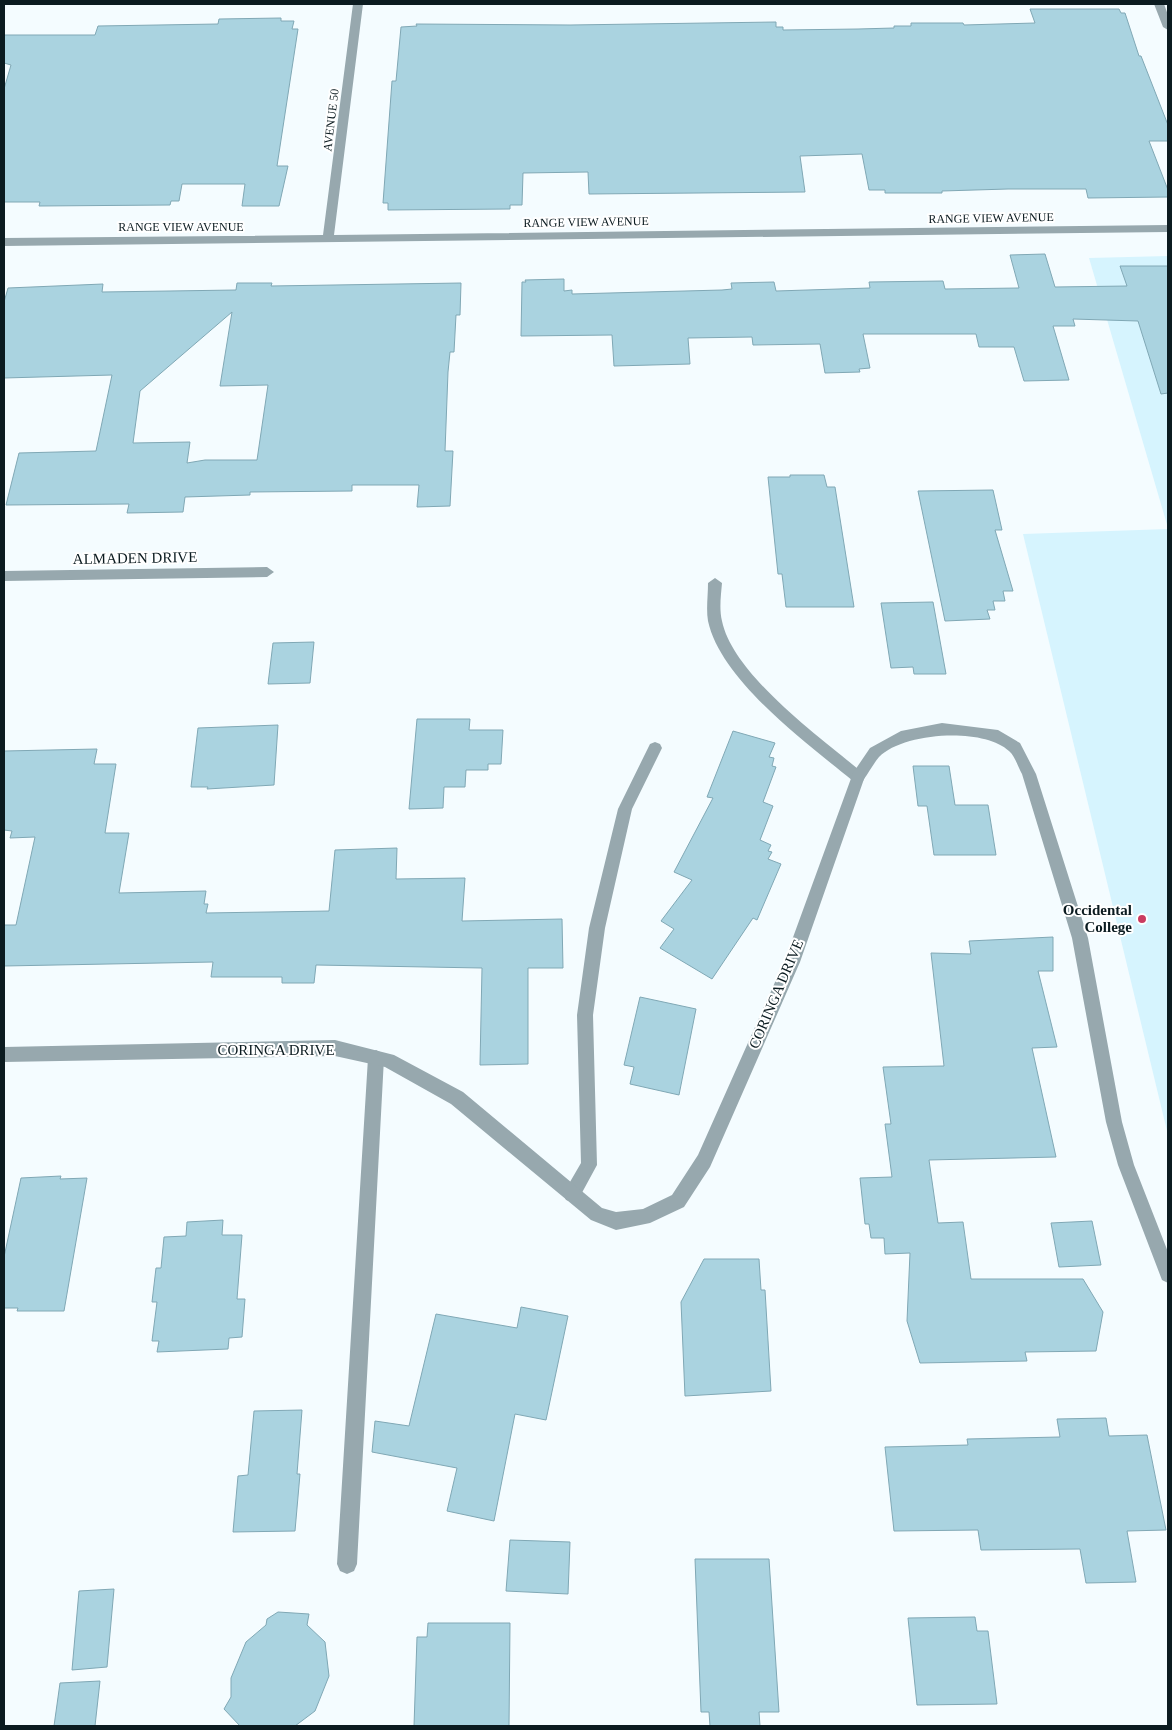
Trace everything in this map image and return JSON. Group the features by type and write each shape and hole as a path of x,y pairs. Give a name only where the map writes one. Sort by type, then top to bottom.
{"street":[{"name":"AVENUE 50","path":"328,239 358,4"},
{"path":"1159,4 1168,26"},
{"name":"RANGE VIEW AVENUE","path":"4,242 1168,229"},
{"name":"ALMADEN DRIVE","path":"4,576 267,572"},
{"path":"715,583 715,624 730,656 769,700 858,778"},
{"name":"CORINGA DRIVE","path":"4,1055 335,1048 388,1060 457,1098 597,1214 616,1221 644,1217 678,1201 704,1161 792,962 858,778 875,752 906,734 942,729 993,734 1015,747 1029,774 1080,938 1114,1122 1124,1157 1168,1274"},
{"path":"572,1194 589,1165 585,1014 597,928 625,809 655,748"},
{"path":"346,1564 376,1058"}],"shaded area":[{"path":"1168,256 1168,528 1089,258"},
{"name":"Occidental College","path":"1168,529 1168,1135 1023,534"}],"building":[{"path":"1030,9 1119,9 1121,13 1125,13 1139,56 1141,56 1168,125 1168,141 1149,141 1168,190 1168,197 1088,198 1086,189 1008,189 942,191 942,193 885,193 885,190 869,190 862,154 800,156 805,192 589,194 588,172 523,173 522,205 510,205 510,209 388,210 388,203 383,203 392,81 396,81 401,27 417,26 416,24 570,25 776,22 776,27 783,27 783,30 894,28 894,26 911,26 911,23 963,23 964,25 1035,23"},
{"path":"281,18 281,21 294,21 292,29 298,29 277,166 288,166 279,206 242,206 245,184 182,184 179,201 171,201 170,205 39,206 40,202 4,202 4,89 11,65 4,63 4,35 95,35 98,26 218,24 219,19"},
{"path":"1045,254 1055,287 1127,286 1120,266 1168,266 1168,393 1161,394 1138,321 1073,319 1075,326 1053,326 1069,380 1024,381 1014,347 979,347 976,334 863,334 870,368 859,369 860,372 825,373 820,344 753,345 752,337 688,338 690,364 614,366 612,335 521,336 522,282 526,282 525,280 564,279 564,291 572,290 572,294 722,290 732,289 731,283 774,282 776,291 870,288 869,282 943,281 945,289 1019,288 1010,255"},
{"path":"237,283 272,283 271,286 461,283 460,315 456,315 454,352 450,352 448,372 445,451 453,451 450,506 417,507 419,485 352,485 352,491 250,492 250,495 185,497 183,512 127,513 129,504 6,505 19,453 96,451 112,375 4,378 4,302 8,288 103,284 102,292 236,290","holes":["232,312 220,386 268,385 257,460 205,460 187,463 190,442 133,443 140,391"]},
{"path":"790,475 824,475 827,487 835,487 854,607 786,607 782,574 778,574 768,477 790,477"},
{"path":"993,490 1002,530 995,530 1013,591 1003,591 1005,601 993,601 995,610 987,610 990,619 945,621 918,491"},
{"path":"933,602 946,674 914,674 913,667 891,668 881,603"},
{"path":"314,642 310,683 268,684 273,643"},
{"path":"417,719 470,719 469,730 503,730 501,764 488,764 488,770 466,770 465,787 444,787 443,808 409,809"},
{"path":"278,725 274,785 207,789 208,787 191,787 198,728"},
{"path":"733,731 775,743 769,757 774,758 772,766 776,767 763,802 773,806 760,840 771,845 768,851 772,852 768,859 781,864 757,920 753,918 712,979 660,948 674,929 661,921 692,880 674,872 713,798 707,797"},
{"path":"97,749 94,764 116,764 105,833 129,833 119,893 206,891 204,904 208,904 206,913 329,911 335,850 397,848 396,879 465,878 462,921 562,919 563,968 528,968 528,1064 480,1065 482,968 316,965 314,983 282,983 282,977 211,977 213,962 4,966 4,925 16,925 35,837 10,838 12,831 4,830 4,751"},
{"path":"913,766 949,766 955,805 988,805 996,855 934,855 927,806 918,806"},
{"path":"1053,937 1053,971 1038,971 1057,1047 1032,1048 1056,1157 929,1160 938,1223 963,1222 971,1279 1083,1279 1103,1312 1096,1351 1025,1352 1027,1361 920,1363 907,1321 910,1253 885,1254 884,1238 871,1238 869,1224 865,1224 860,1178 892,1177 885,1124 891,1124 883,1067 944,1066 931,953 971,954 969,941"},
{"path":"640,997 696,1009 679,1095 630,1084 634,1067 624,1065"},
{"path":"61,1176 60,1179 87,1178 64,1311 17,1311 18,1308 4,1308 4,1257 21,1178"},
{"path":"223,1220 222,1235 242,1235 237,1299 245,1299 242,1337 229,1338 228,1349 157,1352 159,1341 152,1341 157,1302 152,1302 156,1268 161,1268 164,1237 186,1236 187,1222"},
{"path":"1092,1221 1101,1265 1059,1267 1051,1223"},
{"path":"704,1259 759,1259 761,1290 765,1290 771,1391 685,1396 681,1302"},
{"path":"521,1307 568,1316 546,1420 515,1414 494,1521 447,1511 457,1468 372,1452 375,1421 409,1426 436,1314 517,1328"},
{"path":"302,1410 297,1474 300,1474 295,1531 233,1532 238,1476 248,1475 254,1411"},
{"path":"1106,1418 1109,1436 1147,1435 1166,1530 1127,1531 1136,1582 1086,1583 1080,1549 981,1550 978,1530 894,1531 885,1447 968,1445 967,1439 1060,1437 1057,1419"},
{"path":"510,1540 570,1542 568,1594 506,1591"},
{"path":"695,1559 769,1559 779,1712 759,1712 760,1726 710,1726 709,1712 701,1712"},
{"path":"114,1589 107,1667 72,1670 79,1591"},
{"path":"278,1612 309,1614 307,1625 325,1642 329,1676 315,1711 295,1726 240,1726 224,1709 231,1697 231,1678 246,1642 266,1625 267,1619"},
{"path":"975,1617 977,1631 988,1631 997,1704 917,1705 908,1618"},
{"path":"428,1623 510,1623 509,1726 414,1726 417,1637 427,1637"},
{"path":"100,1681 95,1726 54,1726 60,1683"}],"place":[{"name":"Occidental College","path":"1142,919"}]}
